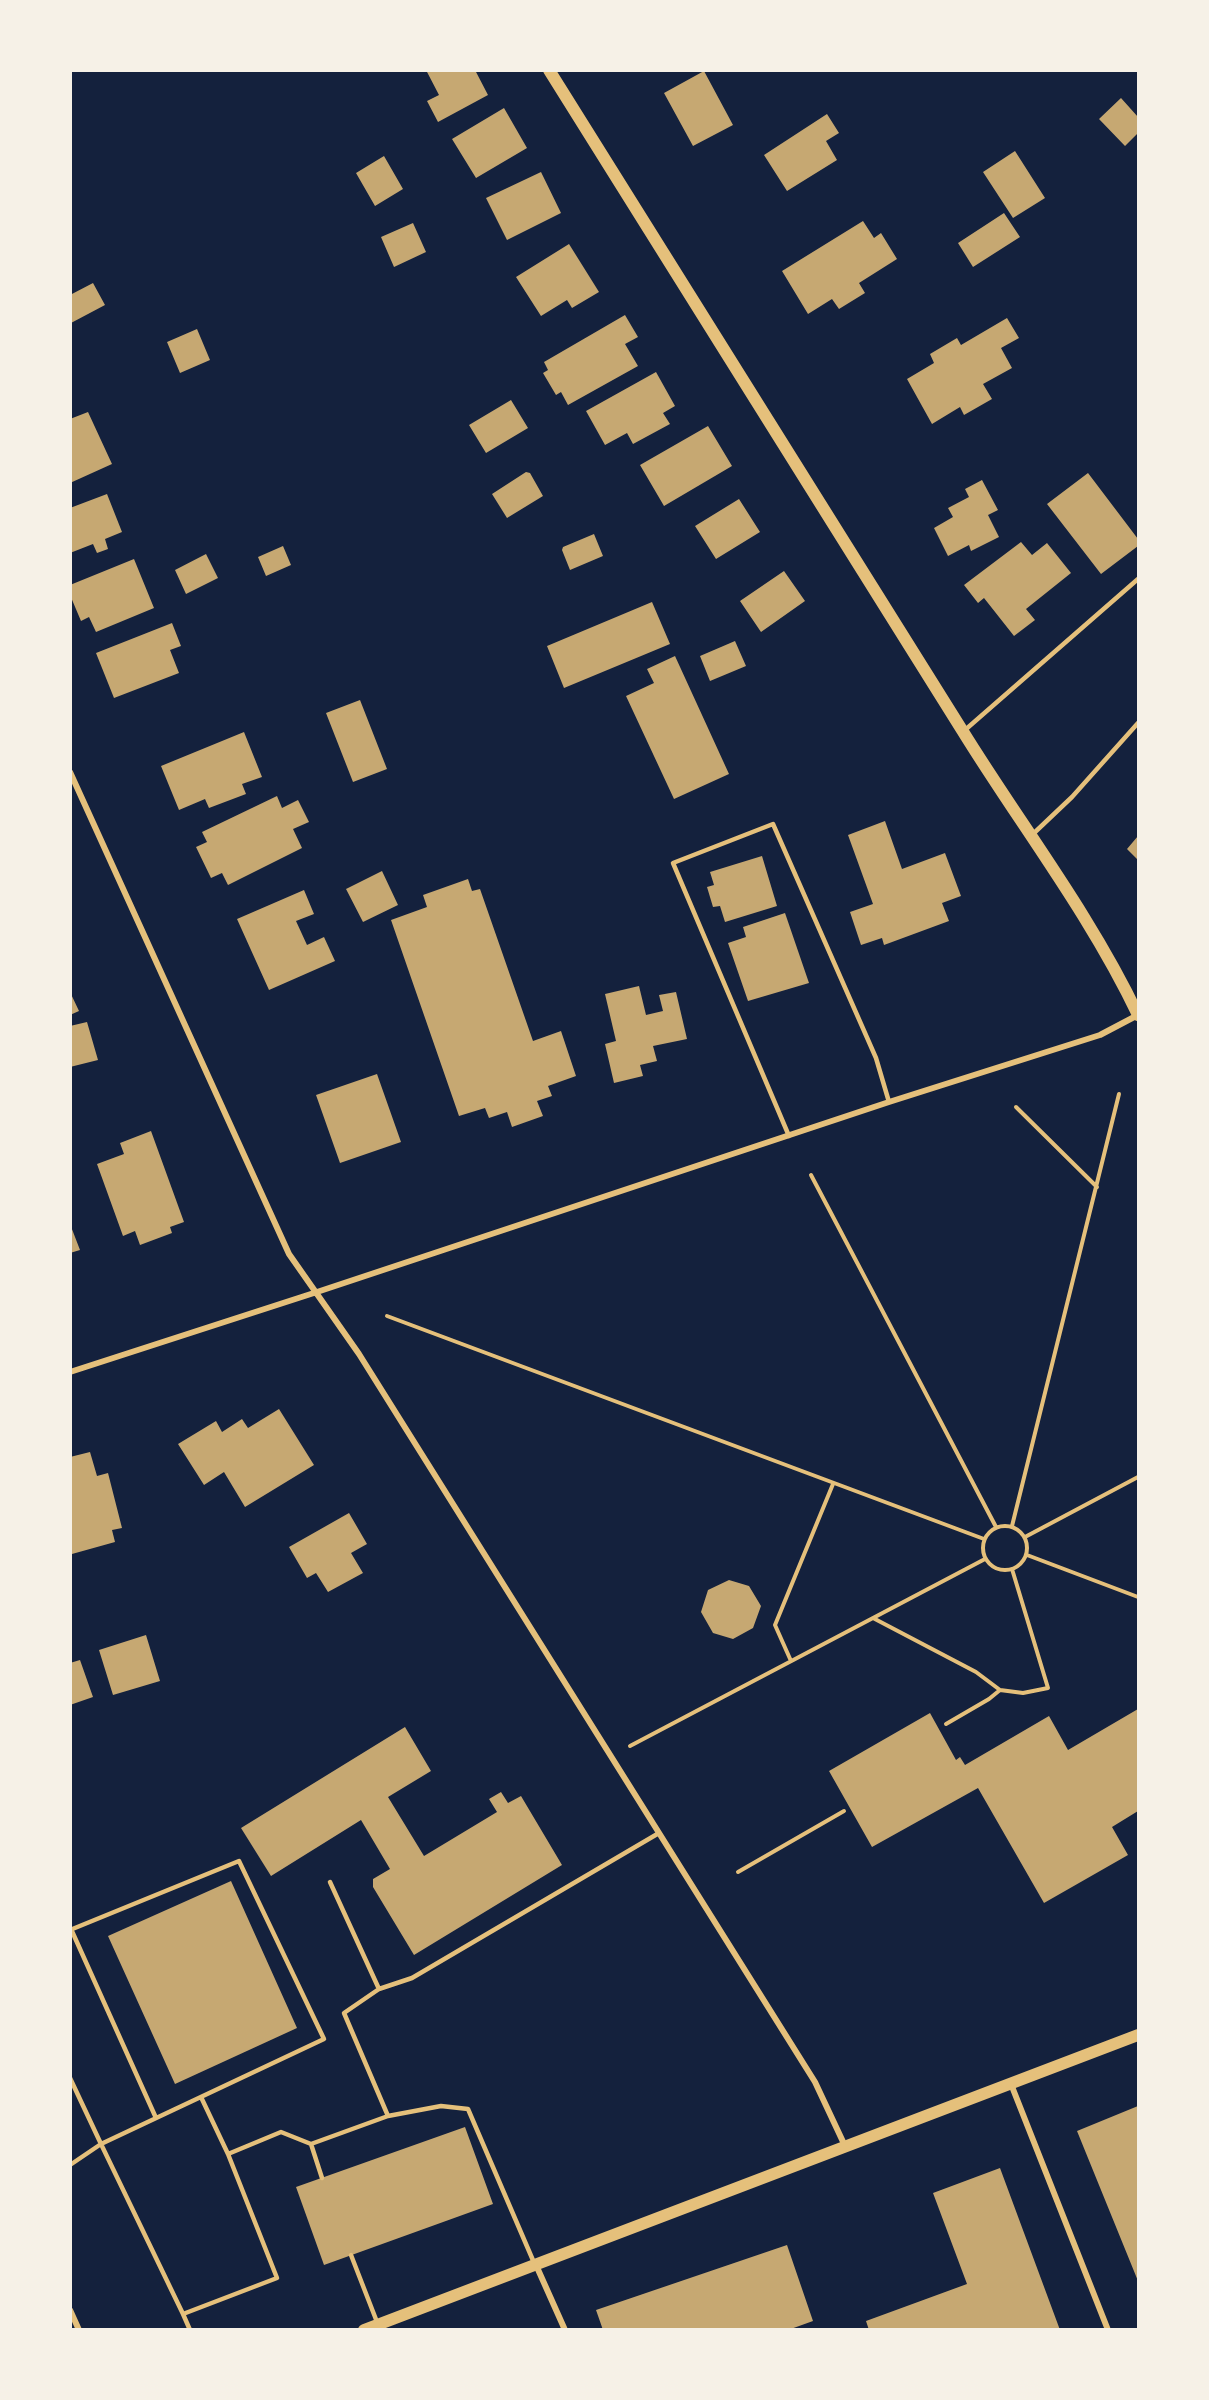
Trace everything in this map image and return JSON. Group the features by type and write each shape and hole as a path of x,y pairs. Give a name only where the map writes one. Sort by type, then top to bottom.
{"main road":[{"path":"549,70 963,732 1118,972 1138,1015"},
{"path":"364,2330 1138,2035"}],"street":[{"path":"70,772 289,1254 359,1354 611,1756 814,2082 846,2146"},
{"path":"70,1372 889,1102 1100,1035 1138,1015"},
{"path":"1011,2084 1108,2330"},
{"path":"535,2265 565,2330"},
{"path":"70,2310 79,2330"}],"lane":[{"path":"963,732 1138,579"},
{"path":"1031,837 1072,797 1138,723"},
{"path":"789,1136 673,863 773,824 876,1058 889,1102"},
{"path":"388,2116 344,2013 379,1989 412,1978 659,1833"},
{"path":"70,2165 101,2144 324,2039 239,1861 71,1930 156,2118"},
{"path":"330,1882 379,1989"},
{"path":"70,2078 190,2330"},
{"path":"183,2314 277,2278 228,2154 201,2097"},
{"path":"228,2154 281,2132 310,2144 388,2116 441,2106 468,2109 535,2265"},
{"path":"310,2144 322,2178"},
{"path":"351,2255 378,2324"}],"path":[{"path":"1012,1526 1119,1094"},
{"path":"1016,1107 1097,1187"},
{"path":"811,1175 996,1527"},
{"path":"387,1316 984,1539"},
{"path":"1025,1537 1138,1477"},
{"path":"791,1660 775,1625 833,1484"},
{"path":"1012,1526 1025,1537 1028,1546 1027,1555 1021,1564 1012,1569 1002,1570 992,1566 985,1559 984,1539 996,1527 1012,1526"},
{"path":"1027,1555 1138,1597"},
{"path":"611,1756 985,1559"},
{"path":"873,1618 976,1672 1000,1690 1023,1693 1048,1688 1012,1569"},
{"path":"946,1724 1000,1690"},
{"path":"738,1872 844,1811"}],"building":[{"path":"426,70 475,70 488,95 438,122 427,101 439,95"},
{"path":"704,71 733,125 693,146 664,93"},
{"path":"1121,98 1138,117 1138,133 1125,146 1099,119"},
{"path":"504,108 527,148 476,178 452,139"},
{"path":"827,114 839,133 826,141 837,160 787,191 764,155"},
{"path":"1015,151 1045,198 1013,218 983,172"},
{"path":"384,156 403,189 375,206 356,173"},
{"path":"541,172 561,213 507,240 486,198"},
{"path":"1004,213 1020,237 973,267 958,243"},
{"path":"863,221 874,238 881,233 897,259 859,283 865,293 839,309 832,299 808,314 782,271"},
{"path":"413,223 426,252 394,267 381,237"},
{"path":"569,244 599,292 572,308 567,300 541,316 516,277"},
{"path":"93,283 105,305 71,323 70,295"},
{"path":"625,315 638,337 625,344 638,366 568,405 561,392 556,395 543,373 548,370 544,362"},
{"path":"1007,318 1019,338 1001,348 1012,368 983,384 992,399 964,415 960,407 932,424 907,379 934,363 930,354 957,338 961,345"},
{"path":"197,329 210,360 180,373 167,342"},
{"path":"656,372 675,406 663,413 670,424 633,444 627,433 605,445 586,411"},
{"path":"511,400 528,428 486,453 469,425"},
{"path":"88,412 112,464 70,483 70,419"},
{"path":"708,426 732,466 664,506 640,465"},
{"path":"526,472 530,473 543,496 507,518 492,494"},
{"path":"1088,473 1138,539 1138,546 1101,574 1047,504"},
{"path":"982,480 998,510 988,515 999,537 971,551 969,545 948,556 934,528 953,517 948,508 969,497 965,489"},
{"path":"107,494 122,532 105,539 108,549 97,553 93,544 70,553 70,508"},
{"path":"739,499 760,532 716,559 695,526"},
{"path":"594,534 603,556 570,570 562,550 563,547"},
{"path":"1021,542 1032,555 1047,543 1071,573 1026,609 1035,620 1014,636 984,598 978,603 964,585"},
{"path":"283,546 291,565 266,576 258,557"},
{"path":"206,554 218,578 186,594 175,570"},
{"path":"134,559 154,608 96,632 89,617 81,621 70,595 70,585"},
{"path":"784,571 805,601 761,632 740,601"},
{"path":"652,602 670,644 564,688 547,646"},
{"path":"172,623 181,646 170,650 179,673 114,698 96,653"},
{"path":"735,641 746,666 710,681 700,656"},
{"path":"675,656 729,774 674,799 626,696 654,683 647,669"},
{"path":"360,700 387,769 353,782 326,713"},
{"path":"244,732 262,777 242,784 246,794 209,808 205,799 179,810 161,766"},
{"path":"277,796 282,808 298,800 309,822 293,829 302,848 228,885 222,873 211,878 196,847 207,842 202,832"},
{"path":"885,821 902,869 945,853 961,896 942,903 949,921 884,945 882,938 861,945 850,912 873,904 848,835"},
{"path":"1138,836 1138,860 1127,849"},
{"path":"762,856 777,906 725,922 720,906 713,907 707,887 714,885 710,872"},
{"path":"382,871 398,905 363,922 346,889"},
{"path":"468,879 472,891 480,889 533,1041 561,1031 576,1076 548,1086 552,1096 537,1101 543,1116 512,1127 507,1112 489,1118 485,1108 459,1116 391,920 427,907 423,895"},
{"path":"304,890 314,914 296,921 307,945 324,937 335,961 269,990 237,919"},
{"path":"785,913 809,983 748,1001 728,943 746,937 743,927"},
{"path":"639,986 646,1015 663,1011 659,995 676,992 687,1039 653,1046 657,1061 640,1065 643,1076 614,1083 605,1044 616,1041 605,994"},
{"path":"70,992 79,1011 70,1015"},
{"path":"87,1022 98,1060 70,1067 70,1026"},
{"path":"377,1074 401,1142 340,1163 316,1095"},
{"path":"151,1131 184,1222 170,1227 172,1233 140,1245 135,1231 123,1236 97,1164 124,1154 120,1143"},
{"path":"70,1224 80,1250 70,1253"},
{"path":"279,1409 314,1465 245,1507 224,1472 204,1485 178,1444 216,1421 222,1432 242,1419 248,1428"},
{"path":"90,1452 97,1476 108,1473 122,1528 112,1530 115,1542 72,1554 70,1457"},
{"path":"349,1513 367,1544 351,1553 363,1573 328,1592 316,1573 307,1578 289,1547"},
{"path":"729,1580 749,1586 761,1606 753,1628 733,1639 713,1633 701,1612 708,1590"},
{"path":"146,1635 160,1681 113,1695 99,1650"},
{"path":"80,1660 93,1697 70,1705 70,1663"},
{"path":"1138,1709 1138,1811 1112,1827 1128,1855 1044,1903 978,1788 872,1847 829,1771 930,1713 956,1760 960,1757 965,1765 1049,1716 1068,1750"},
{"path":"405,1727 431,1771 388,1797 424,1856 497,1812 489,1799 501,1792 508,1803 521,1796 562,1865 414,1955 373,1887 373,1879 390,1869 361,1820 271,1876 241,1828"},
{"path":"231,1881 297,2028 175,2084 108,1936"},
{"path":"1138,2106 1138,2281 1077,2131"},
{"path":"465,2127 493,2204 324,2265 296,2187"},
{"path":"1000,2168 1060,2330 869,2330 866,2321 967,2284 933,2193"},
{"path":"787,2245 813,2321 788,2330 603,2330 596,2310"}]}
